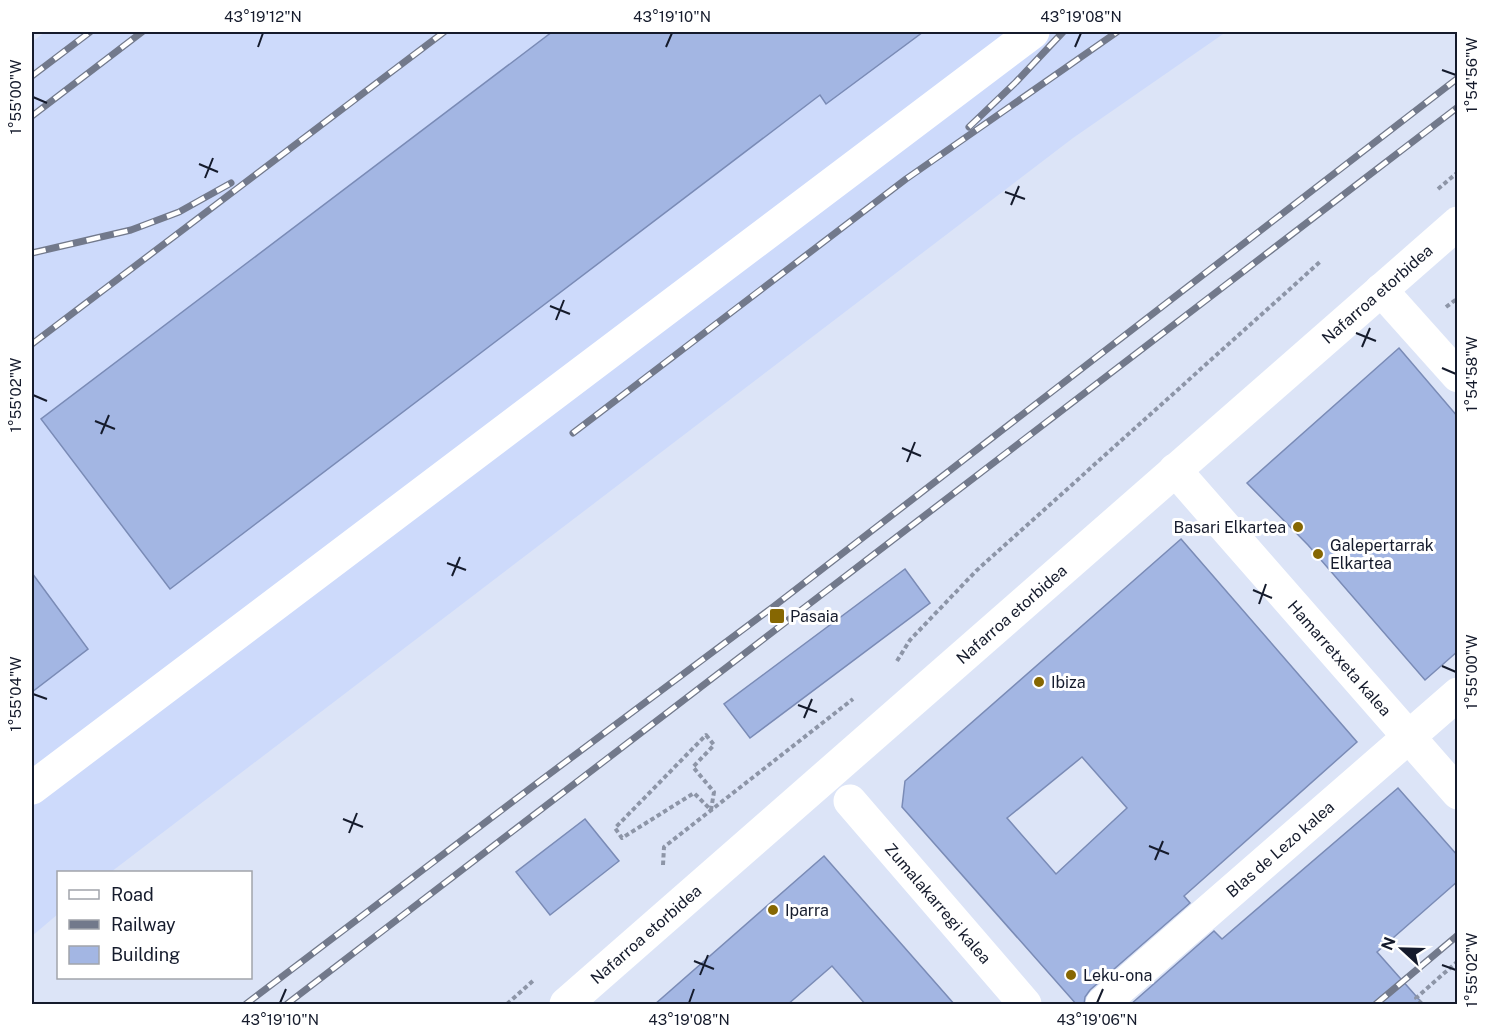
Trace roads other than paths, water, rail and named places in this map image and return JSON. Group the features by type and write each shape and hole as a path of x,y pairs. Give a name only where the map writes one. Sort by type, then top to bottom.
{"street":[{"path":"32,788 1033,32"},
{"name":"Nafarroa etorbidea","path":"566,1005 1458,223"},
{"path":"1381,290 1458,376"},
{"name":"Hamarretxeta kalea","path":"1175,470 1458,793"},
{"name":"Blas de Lezo kalea","path":"1102,1005 1458,694"},
{"name":"Zumalakarregi kalea","path":"850,801 1025,1005"}],"railway":[{"path":"32,76 90,32"},
{"path":"32,116 142,32"},
{"path":"32,344 444,32"},
{"path":"969,127 1063,32"},
{"path":"573,433 906,179 1117,32"},
{"path":"246,1004 773,607 1458,78"},
{"path":"287,1004 1458,107"},
{"path":"32,253 131,230 179,212 231,183"},
{"path":"1376,1004 1458,935"}],"place":[{"name":"Basari Elkartea","path":"1298,527"},
{"name":"Galepertarrak Elkartea","path":"1318,554"},
{"name":"Pasaia","path":"777,616"},
{"name":"Ibiza","path":"1039,682"},
{"name":"Iparra","path":"773,910"},
{"name":"Leku-ona","path":"1071,975"}]}
